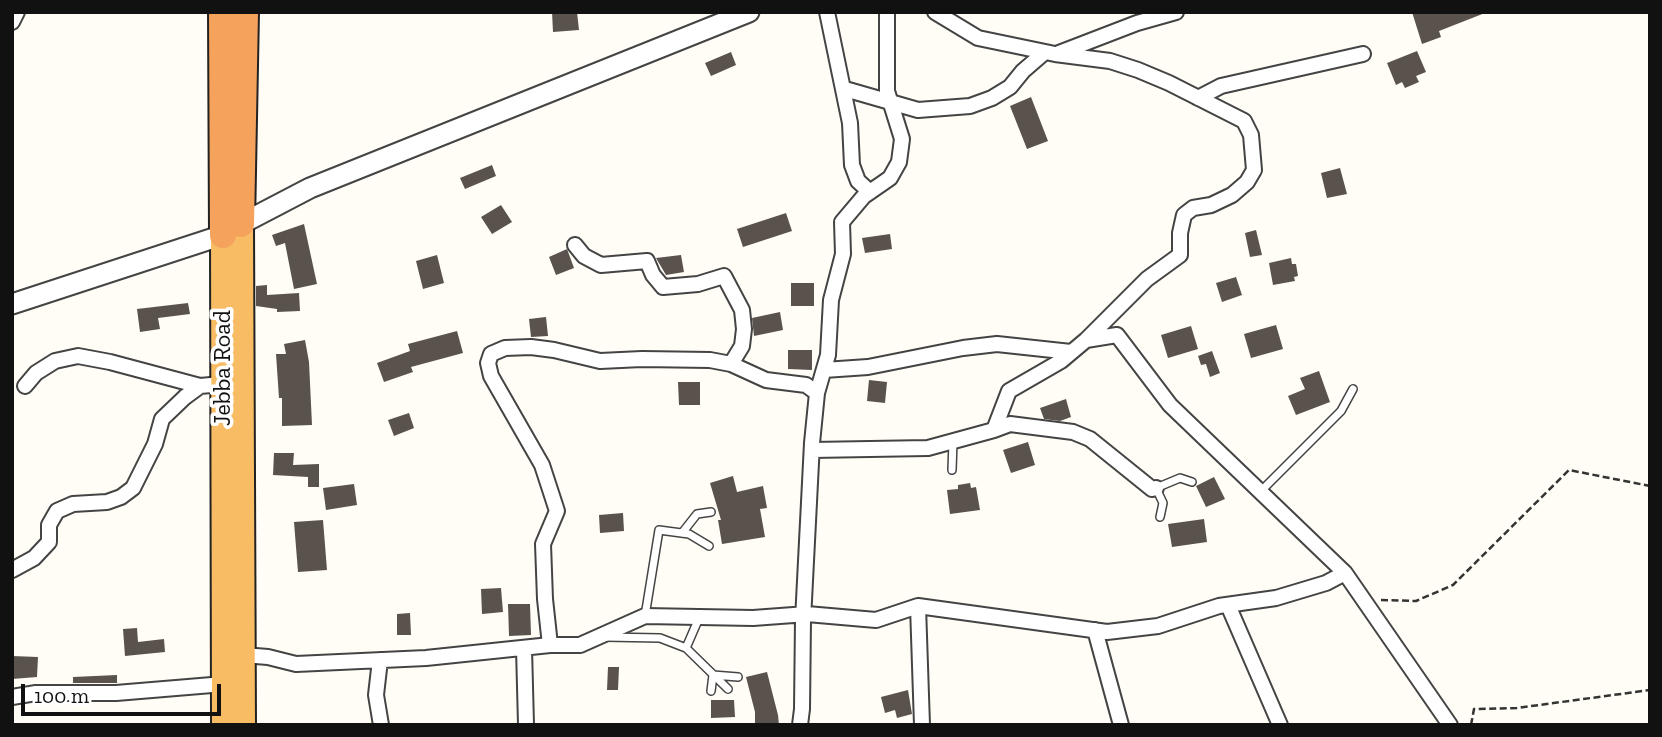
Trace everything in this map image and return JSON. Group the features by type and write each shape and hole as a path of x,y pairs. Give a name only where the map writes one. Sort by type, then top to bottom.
{"highway":[{"name":"Jebba Road","path":"222,12 232,230"},
{"name":"Jebba Road","path":"224,725 211,385 232,230 245,12"},
{"path":"232,230 243,725"}],"street":[{"path":"12,22 17,12"},
{"path":"12,304 232,230 322,183 749,12"},
{"path":"827,12 845,89 852,165 858,181 870,192"},
{"path":"800,725 812,450 817,393 828,355 831,300 844,254 842,222 864,196 890,178 899,162 902,139 887,91 887,12"},
{"path":"935,12 978,38 1050,53 1110,61 1169,83 1244,121 1251,135 1254,170 1247,182 1232,195 1211,205 1193,208 1184,215 1180,233 1180,256 1147,279 1086,340 1060,361 1009,391 993,430"},
{"path":"845,89 918,110 970,106 992,98 1010,87 1023,71 1050,53 1176,12"},
{"path":"1198,98 1220,86 1363,54"},
{"path":"575,245 584,256 601,265 647,261 653,275 663,287 698,284 724,276 742,310 744,330 742,346 731,364"},
{"path":"1086,340 1117,335 1170,405 1345,573 1451,725"},
{"path":"824,370 868,367 963,348 998,344 1071,352"},
{"path":"550,645 543,544 556,511 542,465 492,376 488,363 492,354 505,348 531,347 600,361 710,360 731,364 766,380 806,385 817,393"},
{"path":"25,386 36,373 55,361 78,356 211,385"},
{"path":"12,570 34,558 49,542 49,525 57,511 73,504 107,502 121,497 133,488 155,444 162,419 185,397 211,385"},
{"path":"812,450 928,447 1010,424 1073,432 1090,439 1152,489 1156,488"},
{"path":"243,655 268,657 296,664 426,658 550,645 580,645 645,616 753,618 803,614 876,620 918,606 1107,632 1158,626 1228,605 1276,598 1326,583 1345,573"},
{"path":"1228,605 1280,725"},
{"path":"918,606 922,725"},
{"path":"1095,630 1121,725"},
{"path":"524,648 526,725"},
{"path":"380,660 376,695 381,725"},
{"path":"12,697 36,693 116,693 223,684"}],"lane":[{"path":"1260,493 1341,411 1353,389"},
{"path":"951,470 953,441"},
{"path":"1160,517 1163,503 1156,488 1180,478 1192,482"},
{"path":"682,533 697,514 711,512"},
{"path":"645,616 659,530 689,534 709,546"},
{"path":"686,648 699,617"},
{"path":"598,637 660,638 686,648 728,689"},
{"path":"713,675 738,677"},
{"path":"712,691 713,675"}],"path":[{"path":"1363,599 1416,601 1453,584 1569,470 1650,486"},
{"path":"1471,725 1474,709 1517,708 1650,690"}],"building":[{"path":"552,12 577,12 579,30 553,32"},
{"path":"1412,12 1485,13 1439,31 1441,37 1422,44"},
{"path":"1417,51 1426,72 1416,76 1419,82 1405,88 1402,82 1396,85 1387,63"},
{"path":"731,52 736,65 711,76 705,63"},
{"path":"1031,97 1048,141 1027,149 1010,106"},
{"path":"492,165 496,176 465,189 460,178"},
{"path":"1340,168 1347,194 1327,198 1321,173"},
{"path":"501,205 512,222 492,234 481,217"},
{"path":"786,213 792,231 743,247 737,229"},
{"path":"304,224 317,284 294,289 285,243 276,246 272,235"},
{"path":"1256,230 1262,255 1250,257 1245,233"},
{"path":"890,234 892,249 865,253 862,238"},
{"path":"567,249 574,268 556,275 549,257"},
{"path":"437,255 444,283 423,289 416,261"},
{"path":"681,255 684,272 666,275 656,258"},
{"path":"1291,258 1292,264 1296,264 1298,276 1294,277 1295,281 1273,285 1269,263"},
{"path":"1236,277 1242,295 1222,302 1216,283"},
{"path":"791,283 814,283 814,306 791,306"},
{"path":"267,285 267,295 299,293 300,311 277,312 277,309 256,306 256,286"},
{"path":"188,303 190,314 158,318 160,329 140,332 137,309"},
{"path":"780,312 783,330 754,336 752,318"},
{"path":"546,317 548,336 531,337 529,319"},
{"path":"1276,325 1283,349 1251,358 1244,334"},
{"path":"1191,326 1198,349 1168,358 1161,335"},
{"path":"457,331 463,353 411,367 413,372 384,382 377,363 410,351 408,344"},
{"path":"305,340 309,362 312,425 282,426 282,398 279,398 276,354 286,354 284,344"},
{"path":"788,350 812,350 812,370 788,369"},
{"path":"1212,351 1220,373 1210,377 1206,364 1201,365 1198,356"},
{"path":"1319,371 1330,402 1296,415 1288,396 1305,389 1300,378"},
{"path":"869,380 887,382 885,403 867,401"},
{"path":"678,382 700,382 700,405 679,405"},
{"path":"1066,399 1071,417 1060,421 1044,419 1040,408"},
{"path":"409,413 414,428 394,436 388,420"},
{"path":"1028,442 1035,465 1011,473 1003,450"},
{"path":"274,453 294,453 293,465 319,464 319,487 308,487 308,477 273,475"},
{"path":"733,476 737,492 763,486 767,508 760,509 765,537 722,544 718,520 721,520 710,483"},
{"path":"1214,477 1225,499 1206,507 1196,486"},
{"path":"970,483 971,488 976,487 980,510 950,514 947,490 958,489 958,485"},
{"path":"354,484 357,505 326,510 323,488"},
{"path":"623,513 624,531 600,533 599,515"},
{"path":"1204,519 1207,542 1172,547 1168,524"},
{"path":"323,520 327,570 298,572 294,522"},
{"path":"501,588 503,612 482,614 481,589"},
{"path":"508,604 530,604 531,635 509,636"},
{"path":"410,613 411,635 397,635 397,614"},
{"path":"137,628 138,642 164,639 165,652 125,656 123,629"},
{"path":"12,656 38,657 37,677 12,679"},
{"path":"608,667 619,667 618,690 607,690"},
{"path":"767,672 779,725 755,725 755,712 746,677"},
{"path":"117,675 117,683 73,683 73,677"},
{"path":"908,690 912,714 897,718 895,710 885,713 881,697"},
{"path":"711,700 734,700 735,717 711,718"}]}
